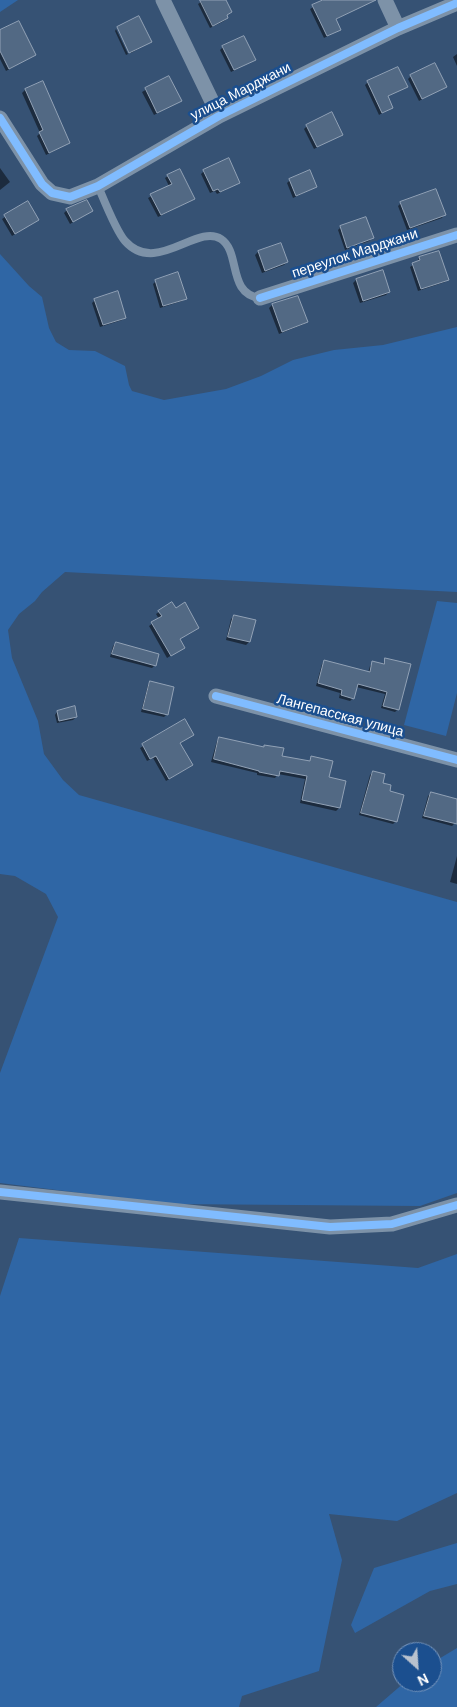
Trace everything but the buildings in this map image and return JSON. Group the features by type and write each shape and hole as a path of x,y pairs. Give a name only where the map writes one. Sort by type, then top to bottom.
{"street":[{"path":"163,0 220,116"},
{"path":"386,0 398,28"},
{"name":"улица Марджани","path":"0,118 42,184 52,193 70,197 98,186 220,116 398,28 457,2"},
{"name":"переулок Марджани","path":"260,298 457,235"},
{"name":"Лангепасская улица","path":"216,696 457,760"},
{"path":"0,1192 330,1227 392,1224 457,1204"}],"lane":[{"path":"98,186 123,240 132,248 139,252 165,252 204,237 218,237 227,246 244,292 260,298"}],"shaded area":[{"path":"0,0 18,0 0,12"},
{"path":"0,254 29,286 42,297 49,328 56,342 69,350 95,351 125,366 132,391 164,400 226,389 261,376 293,360 334,350 383,345 457,327 457,592 65,572 19,614 8,630 12,658 38,721 44,754 63,780 79,795 457,902 457,1193 420,1206 170,1204 0,1183 0,1073 58,917 46,894 15,876 0,874"},
{"path":"437,601 457,603 457,693 446,736 404,725"},
{"path":"19,1238 418,1268 457,1254 457,1493 397,1521 329,1514 342,1560 319,1671 242,1696 239,1707 0,1707 0,1296"},
{"path":"457,1543 457,1584 430,1591 355,1633 351,1625 374,1568"},
{"path":"457,1648 457,1707 376,1707 393,1692 442,1692 442,1657"}],"cycle path":[{"path":"0,118 42,184 52,193 70,197 98,186 219,116 398,28 457,3"},
{"path":"260,298 457,235"},
{"path":"216,696 457,760"},
{"path":"0,1192 330,1227 392,1224 457,1205"}]}
